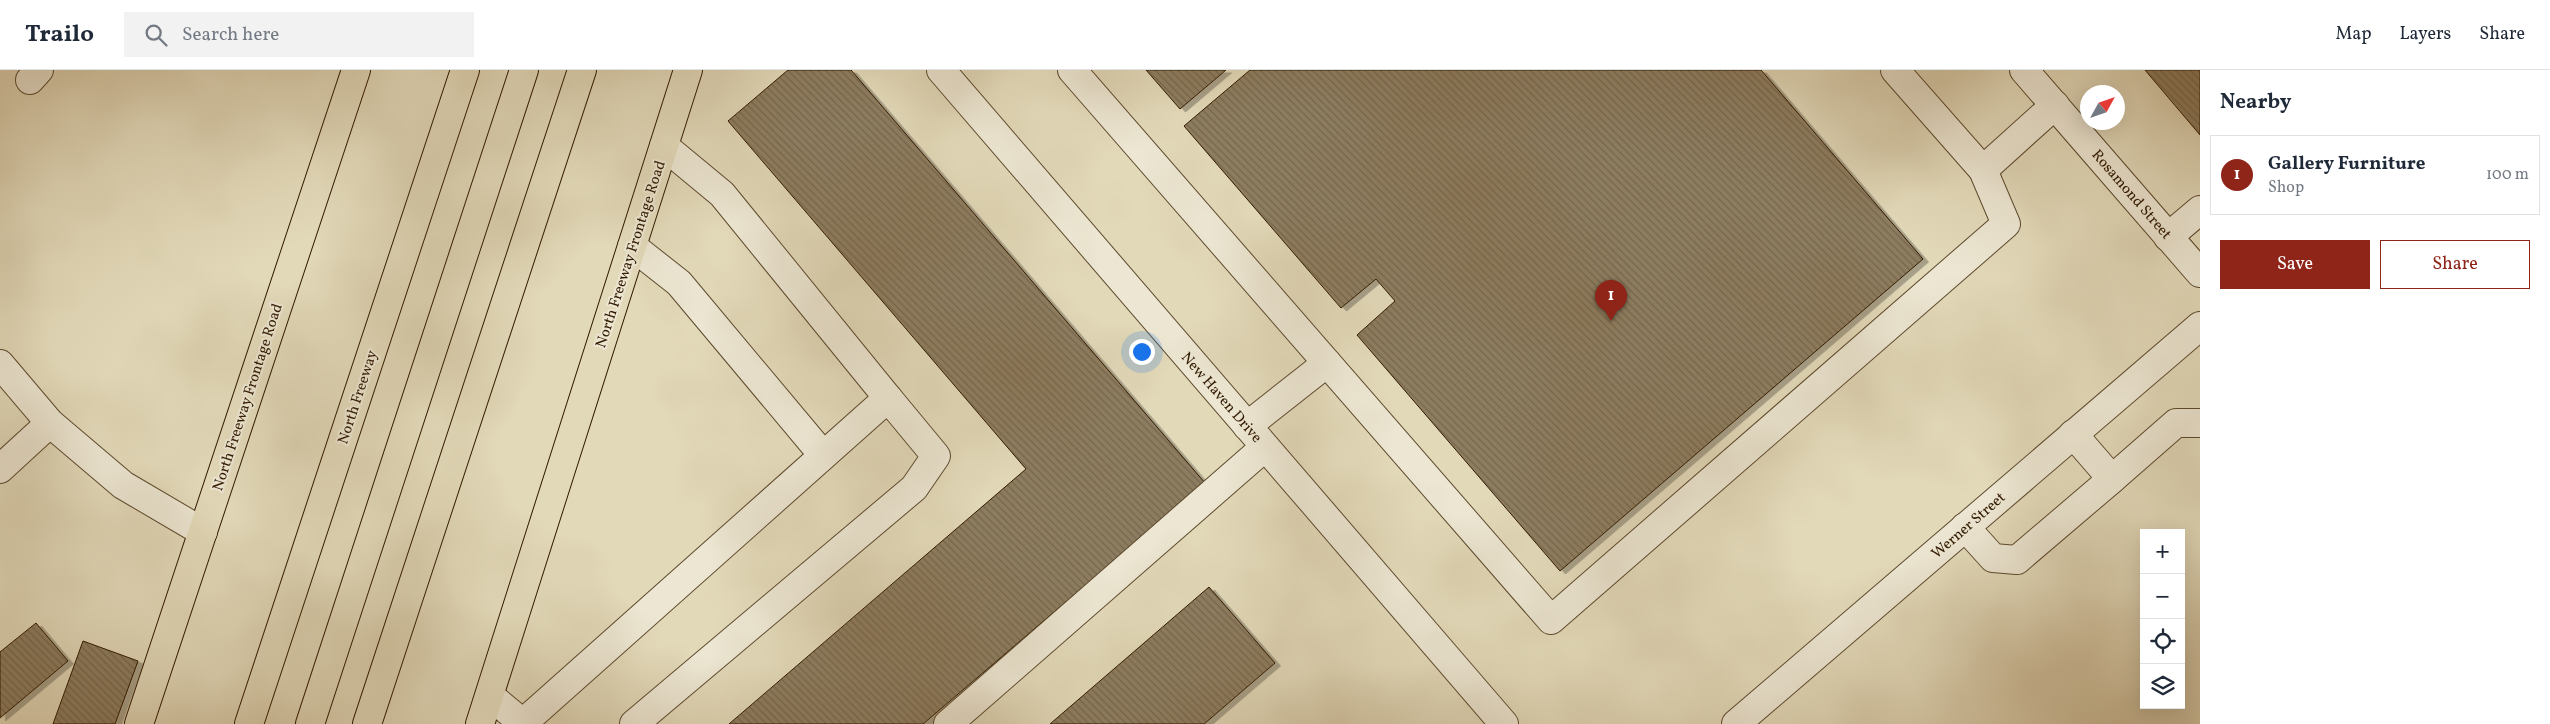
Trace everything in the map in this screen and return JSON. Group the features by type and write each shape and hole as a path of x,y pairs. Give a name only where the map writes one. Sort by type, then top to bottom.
{"main road":[{"name":"North Freeway Frontage Road","path":"139,724 356,70"},
{"name":"North Freeway","path":"249,724 465,70"},
{"path":"310,724 524,70"},
{"path":"367,724 582,70"},
{"name":"North Freeway Frontage Road","path":"480,724 688,70"}],"street":[{"name":"New Haven Drive","path":"940,70 1504,724"},
{"path":"1072,70 1551,620 2006,224 1983,170 1895,70"},
{"name":"Rosamond Street","path":"2024,70 2200,273"},
{"path":"1983,170 2055,105"},
{"path":"634,724 914,488 936,456 722,194 664,146"},
{"path":"2168,236 2200,210"},
{"path":"632,246 679,283 823,455"},
{"name":"Werner Street","path":"1736,724 2200,326"},
{"path":"1247,426 1327,363"},
{"path":"0,364 50,422 123,485 203,532"},
{"path":"490,696 524,723 888,398"},
{"path":"0,469 50,422"},
{"path":"1965,527 1993,558 2017,560 2176,423 2200,424"},
{"path":"2073,434 2112,479"},
{"path":"948,724 1265,447"}],"building":[{"path":"788,70 851,70 1205,483 923,724 729,724 1026,469 728,121"},
{"path":"1146,70 1226,70 1180,109"},
{"path":"1250,70 1761,70 1923,259 1560,571 1357,335 1395,301 1376,279 1341,308 1184,126"},
{"path":"2145,70 2200,70 2200,135"},
{"path":"1209,587 1275,663 1204,724 1050,724"},
{"path":"36,623 68,661 0,718 0,652"},
{"path":"83,641 138,661 115,724 53,724"}],"place":[{"name":"Gallery Furniture","path":"1611,321"}]}
